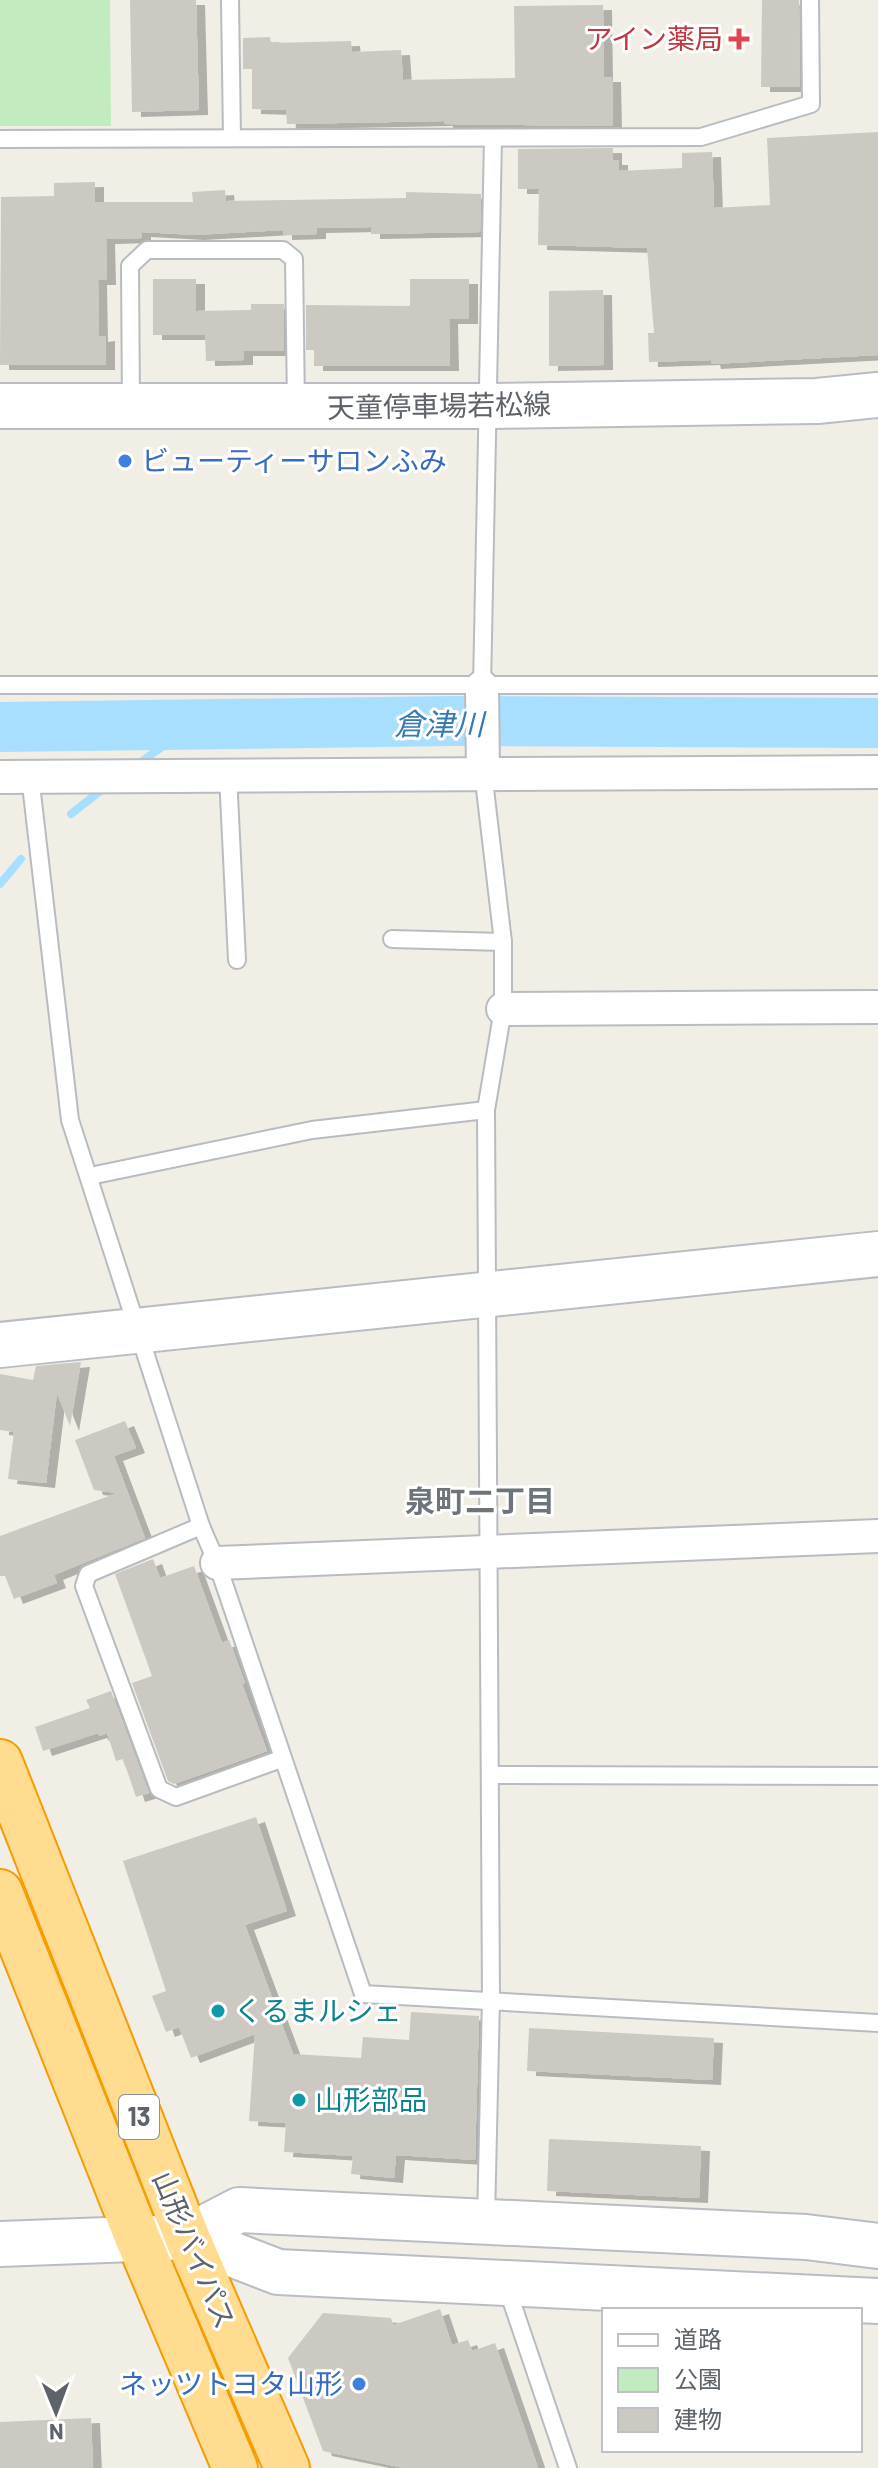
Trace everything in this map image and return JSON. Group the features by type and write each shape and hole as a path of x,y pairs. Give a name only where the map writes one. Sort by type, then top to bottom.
{"highway":[{"name":"山形バイパス","path":"0,1762 187,2237 287,2468"},
{"name":"山形バイパス","path":"0,1892 138,2239 235,2468"}],"street":[{"name":"天童停車場若松線","path":"0,406 486,406 817,401 878,395"},
{"path":"482,692 483,764"},
{"path":"15,776 228,775 483,764 878,772"},
{"path":"503,1009 878,1007"},
{"path":"0,1345 878,1254"},
{"path":"217,1563 490,1549 878,1536"},
{"path":"187,2237 239,2210 806,2237 878,2246"},
{"path":"0,2244 187,2237 278,2272 878,2301"}],"lane":[{"path":"230,0 232,138"},
{"path":"0,139 701,137 811,104 810,0"},
{"path":"482,692 493,138"},
{"path":"131,407 130,266 147,250 283,250 294,259 296,408"},
{"path":"0,685 482,692 878,685"},
{"path":"483,764 503,942 503,1009 486,1110 491,1999 486,2222"},
{"path":"228,775 237,960"},
{"path":"15,776 70,1120 201,1526 217,1563 363,1994 878,2023"},
{"path":"392,939 503,942"},
{"path":"90,1176 312,1130 486,1110"},
{"path":"201,1526 88,1574 84,1586 159,1789 176,1797 281,1759"},
{"path":"490,1775 878,1776"},
{"path":"505,2283 568,2468"}],"green space":[{"path":"0,0 110,0 111,126 0,126"}],"building":[{"path":"130,0 196,0 199,110 132,112"},
{"path":"762,0 799,0 800,87 761,87"},
{"path":"603,5 604,77 612,77 613,126 444,124 444,121 287,124 286,110 252,109 252,69 243,69 243,38 270,37 271,43 351,41 352,52 401,50 403,80 515,78 514,6"},
{"path":"878,132 878,355 712,364 711,360 649,362 648,333 654,333 647,248 538,245 539,189 518,189 518,149 613,148 613,160 619,160 619,171 682,168 682,153 712,152 714,208 770,205 767,138"},
{"path":"95,182 95,202 193,202 192,192 225,190 226,201 406,198 406,192 481,194 480,232 371,234 371,227 317,228 317,234 283,235 283,230 195,235 142,232 142,238 106,239 107,280 98,280 99,337 106,336 106,365 0,365 1,197 54,196 54,183"},
{"path":"153,279 196,279 196,311 251,310 251,304 284,304 284,351 244,351 244,360 206,361 205,335 153,335"},
{"path":"410,279 469,279 469,319 449,319 450,366 314,366 314,350 306,350 306,305 410,306"},
{"path":"603,290 604,365 549,366 549,291"},
{"path":"81,1362 70,1426 57,1393 46,1483 8,1479 14,1432 0,1430 0,1374 33,1380 36,1366"},
{"path":"125,1421 136,1448 114,1456 145,1538 54,1575 57,1583 14,1599 5,1576 0,1576 0,1536 117,1493 94,1490 75,1440"},
{"path":"153,1559 160,1578 194,1566 222,1643 229,1640 267,1751 174,1784 168,1781 132,1683 152,1676 115,1574"},
{"path":"111,1691 149,1793 136,1797 123,1759 116,1761 107,1733 100,1736 98,1733 43,1751 35,1727 90,1708 86,1700"},
{"path":"256,1817 287,1911 245,1925 293,2054 361,2058 363,2037 409,2040 411,2012 479,2016 475,2160 396,2155 394,2178 351,2174 353,2156 284,2152 286,2123 249,2121 255,2034 191,2058 179,2027 166,2032 152,1996 166,1991 123,1861"},
{"path":"529,2028 714,2038 712,2080 527,2071"},
{"path":"549,2139 701,2146 699,2198 547,2191"},
{"path":"440,2309 452,2345 468,2340 472,2351 495,2343 538,2468 404,2468 323,2451 288,2358 323,2313 391,2318 393,2325"},
{"path":"91,2418 93,2468 0,2468 0,2422"}],"waterway":[{"name":"倉津川","path":"0,727 455,721 878,723"},
{"path":"135,766 192,726"},
{"path":"71,814 104,788"},
{"path":"0,884 21,859"}],"place":[{"name":"アイン薬局","path":"739,39"},
{"name":"ビューティーサロンふみ","path":"125,461"},
{"name":"くるまルシェ","path":"218,2011"},
{"name":"山形部品","path":"299,2100"},
{"name":"ネッツトヨタ山形","path":"359,2384"}],"district":[{"name":"泉町二丁目","path":"480,1502"}]}
